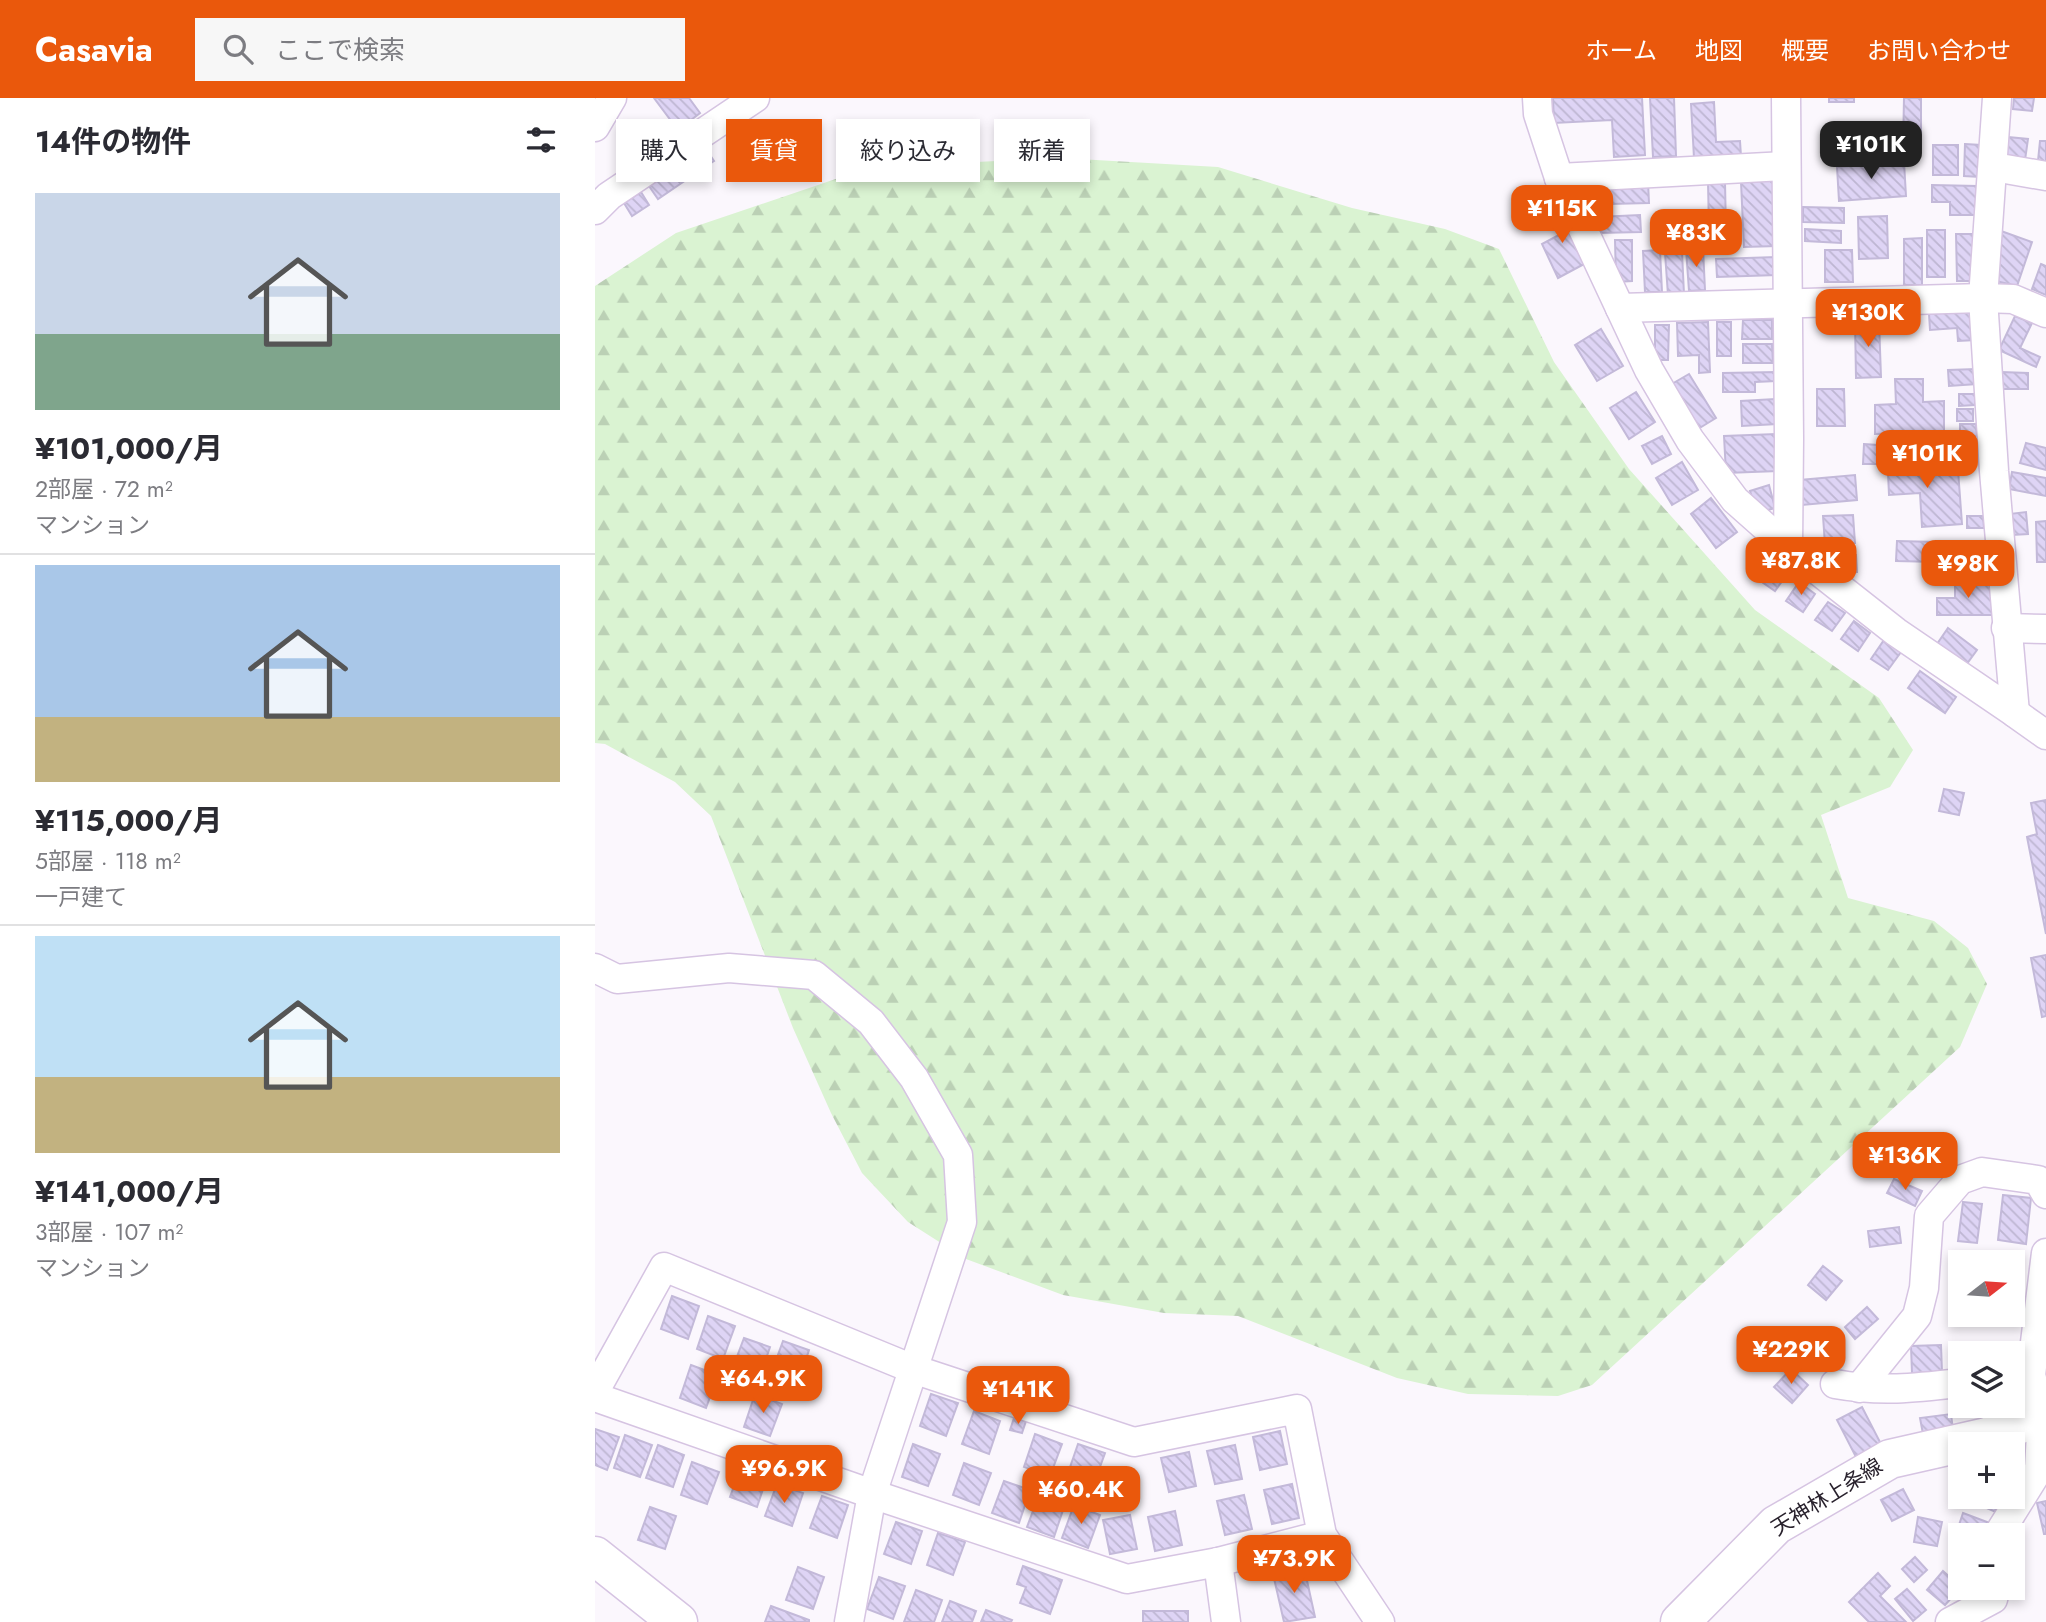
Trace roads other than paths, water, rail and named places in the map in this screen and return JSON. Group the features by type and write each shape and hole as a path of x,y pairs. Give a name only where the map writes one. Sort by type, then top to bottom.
{"main road":[{"name":"天神林上条線","path":"1680,1622 1776,1525 1889,1459 1987,1437 2044,1415"},
{"path":"595,1556 678,1622"}],"street":[{"path":"595,127 612,98"},
{"path":"600,195 755,98"},
{"path":"1537,98 1538,114 1559,178 1649,370 1690,440 1735,500 1788,547 1896,632 2046,735"},
{"path":"1786,98 1788,547"},
{"path":"1997,98 1983,298 2006,628 2015,713"},
{"path":"1559,178 1786,166"},
{"path":"1994,167 2046,176"},
{"path":"1620,308 1983,298 2013,299 2046,313"},
{"path":"2006,628 2046,629"},
{"path":"595,968 617,979 729,968 814,975 871,1022 914,1078 958,1155 962,1222 872,1494 850,1622"},
{"path":"1948,1384 1898,1390 1847,1386 1917,1316 1924,1288 1929,1216 1959,1180 1982,1172 2038,1180 2046,1194"},
{"path":"2025,1361 2046,1253"},
{"path":"595,1391 664,1267 913,1369 1133,1442 1297,1409 1322,1535 1380,1622"},
{"path":"2005,1523 2039,1469 2044,1415 2025,1381"},
{"path":"595,1397 1126,1579 1218,1562 1322,1535"},
{"path":"1218,1562 1226,1622"},
{"path":"1950,1622 1991,1600"}]}
